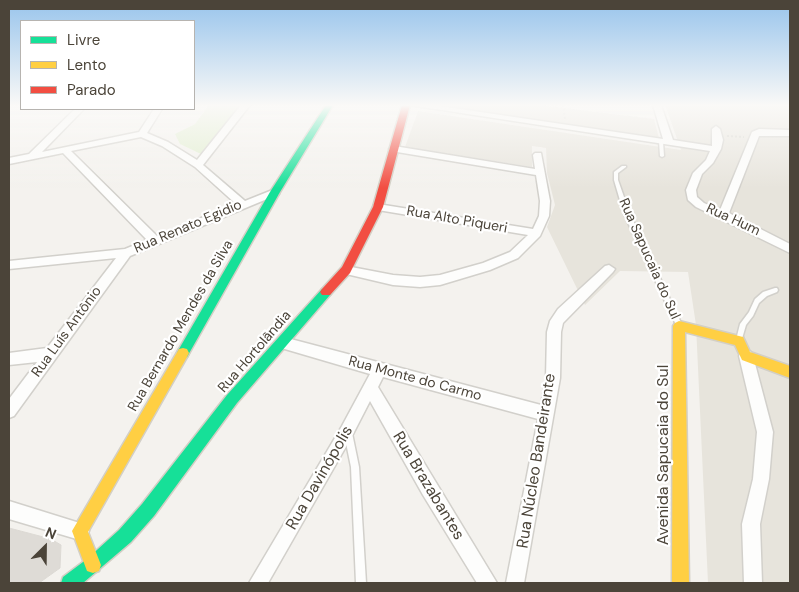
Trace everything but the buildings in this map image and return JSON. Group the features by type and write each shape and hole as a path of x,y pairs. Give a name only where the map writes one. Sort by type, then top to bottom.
{"street":[{"path":"32,156 56,133"},
{"path":"198,165 224,133"},
{"name":"Rua Bernardo Mendes da Silva","path":"80,531 275,192 313,133"},
{"name":"Rua Hortolãndia","path":"69,583 94,565 125,536 148,510 232,399 346,270 378,207 398,133"},
{"path":"598,133 716,148"},
{"path":"663,133 665,142"},
{"name":"Rua Hum","path":"717,133 716,148 710,161 698,173 691,190 692,198 700,205 723,214 790,249"},
{"path":"723,214 755,134 758,133"},
{"path":"9,161 66,151 142,134 165,144 198,165 242,204"},
{"path":"394,149 541,173"},
{"path":"66,151 155,241"},
{"path":"346,270 393,280 420,282 440,280 486,268 514,255 536,234 544,216 545,201 538,155"},
{"name":"Rua Renato Egidio","path":"9,265 126,253 275,192"},
{"name":"Rua Alto Piqueri","path":"378,207 536,234"},
{"name":"Rua Luís Antônio","path":"9,411 126,253"},
{"name":"Rua Núcleo Bandeirante","path":"515,583 553,378 554,332 557,321 609,269"},
{"path":"679,326 742,348 790,372"},
{"name":"Avenida Sapucaia do Sul","path":"679,326 681,583"},
{"name":"Rua Monte do Carmo","path":"283,343 547,414"},
{"path":"742,348 764,432 761,479 751,524 753,583"},
{"path":"9,359 51,354"},
{"name":"Rua Davinópolis","path":"258,583 347,431 379,370"},
{"name":"Rua Brazabantes","path":"370,387 429,489 488,583"},
{"path":"9,510 80,531 94,565"}],"lane":[{"path":"662,156 665,142"},
{"name":"Rua Sapucaia do Sul","path":"624,167 616,172 616,180 627,214 679,326"},
{"path":"742,348 742,324 751,314 757,300 765,294 776,290"},
{"path":"347,431 355,466 361,583"}],"path":[{"path":"721,133 754,138"}],"shaded area":[{"path":"410,133 564,133 681,150 675,133 790,133 790,583 708,583 696,325 688,272 620,271 585,305 547,227 555,205 547,173 546,148 532,146 532,167 405,147"},
{"path":"622,133 658,133 659,138"}],"green space":[{"path":"218,133 201,154 180,144 175,134"}],"traffic: fast":[{"path":"183,353 275,192 313,133"},
{"path":"69,583 93,565 125,536 148,510 232,399 326,292"}],"traffic: slow":[{"path":"681,583 679,326 739,341 746,356 790,372"},
{"path":"93,565 80,531 183,353"}],"traffic: jam":[{"path":"326,292 346,270 378,207 398,133"}]}
